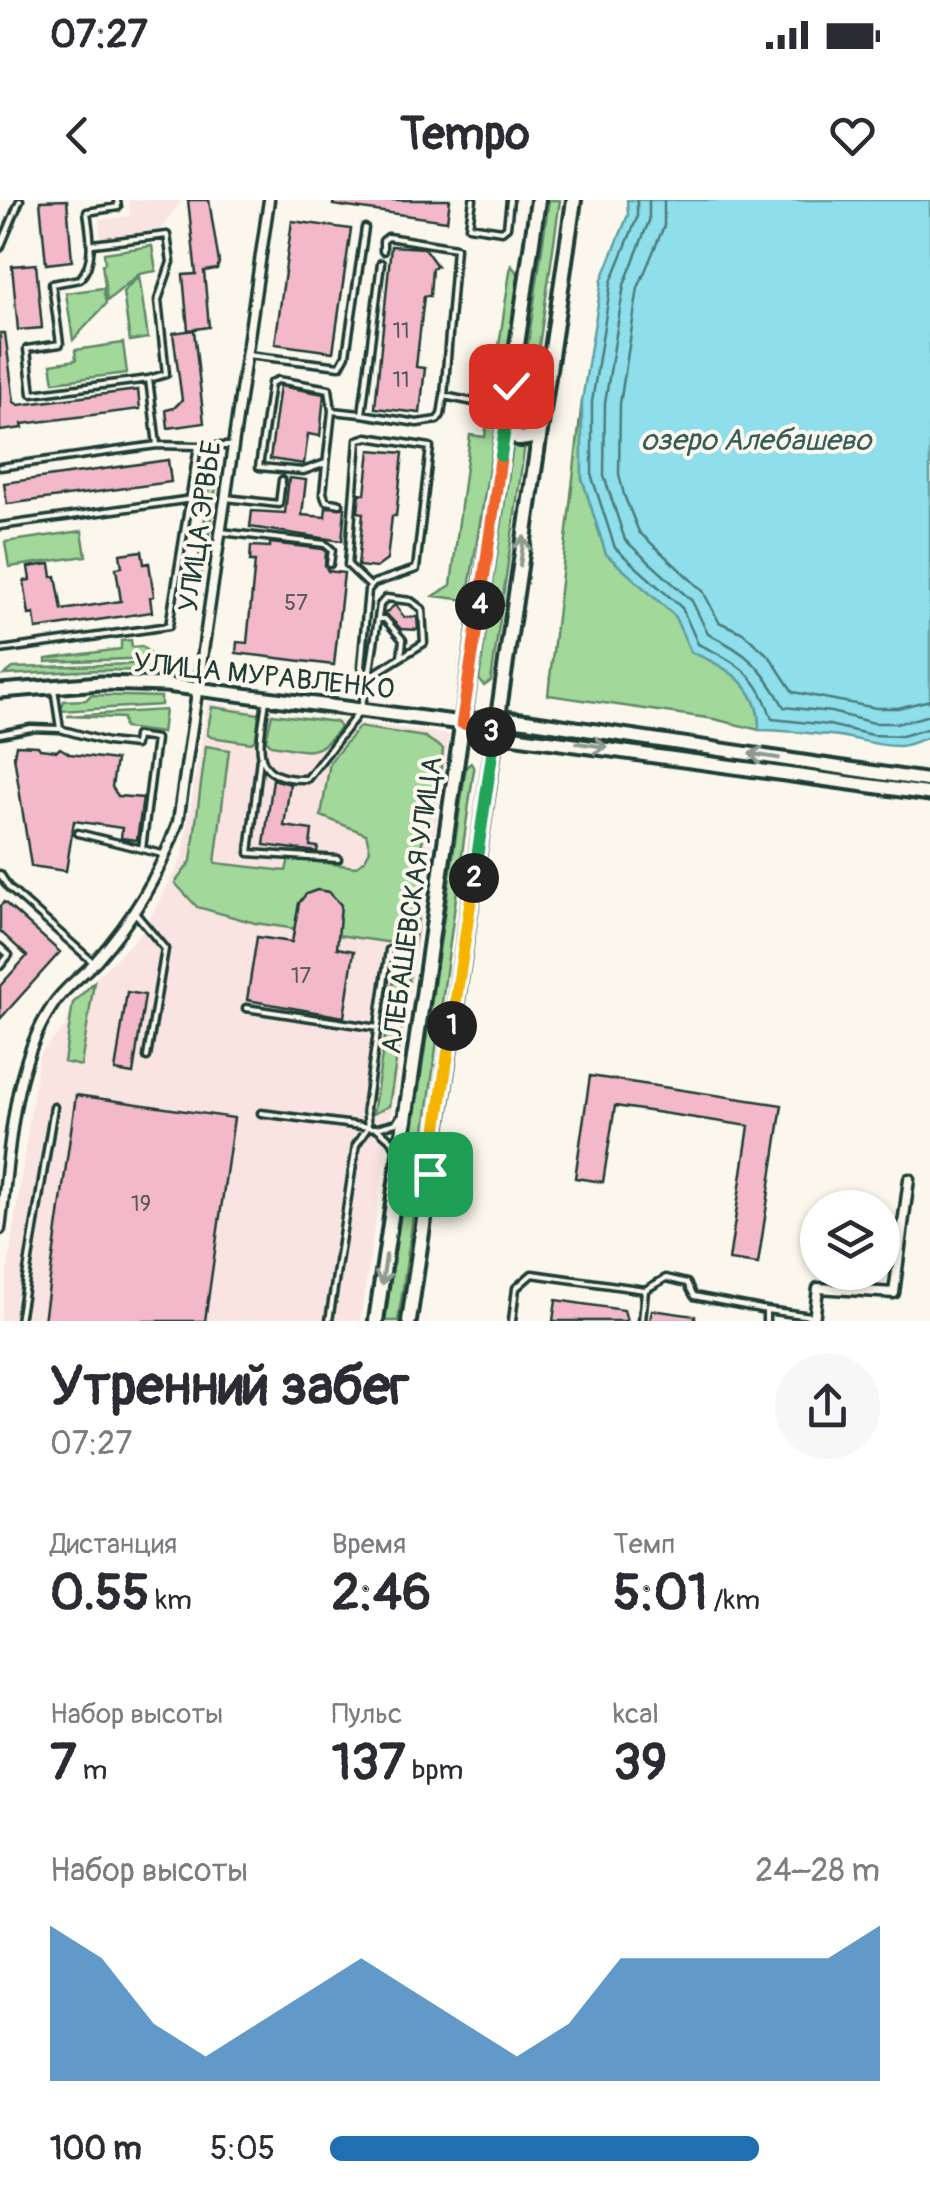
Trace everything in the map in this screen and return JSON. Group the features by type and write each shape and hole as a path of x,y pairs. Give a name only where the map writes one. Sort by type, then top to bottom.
{"main road":[{"name":"АЛЕБАШЕВСКАЯ УЛИЦА","path":"376,1321 538,200"},
{"name":"АЛЕБАШЕВСКАЯ УЛИЦА","path":"409,1321 574,200"},
{"path":"505,430 520,440 539,436"},
{"name":"УЛИЦА МУРАВЛЕНКО","path":"0,691 101,683 200,687 462,723"},
{"path":"462,723 498,717 930,782"},
{"path":"462,723 495,734 930,794"}],"street":[{"name":"УЛИЦА ЭРВЬЕ","path":"0,1228 28,1050 54,1002 94,963 135,913 167,855 178,822 269,200"},
{"path":"0,1146 11,1147"},
{"path":"814,1318 818,1288 894,1294 909,1179"}],"lane":[{"path":"0,248 20,200"},
{"path":"91,244 167,234 170,262 158,300 166,374 32,394 28,350 60,344 52,284 80,279 89,269 87,212 118,207 118,200"},
{"path":"473,200 469,226 502,231 507,226 510,200"},
{"path":"247,355 340,366 346,354 365,228"},
{"path":"332,411 427,422 441,416 457,251 454,247 388,238 383,241 382,251"},
{"path":"362,414 381,263"},
{"path":"148,379 157,446"},
{"path":"326,463 304,471 259,467 270,383 278,380 329,389 332,411 324,498 340,504"},
{"path":"479,402 502,394 511,386"},
{"path":"444,396 479,402 505,430"},
{"path":"367,437 430,447 416,569 370,586 348,565 358,440 367,437"},
{"path":"0,467 157,446 234,446"},
{"path":"0,650 169,626 198,446"},
{"path":"226,498 279,504 282,480"},
{"path":"0,526 192,498"},
{"path":"222,532 325,544 332,550 330,564"},
{"path":"369,678 361,667 370,586"},
{"path":"260,758 268,772 281,778 307,779 361,709 382,600 410,601 425,613 424,643 369,678"},
{"path":"379,619 384,619 403,640 401,656"},
{"path":"54,686 60,729"},
{"path":"266,696 248,853 338,860"},
{"path":"0,734 31,728 60,729 135,745 136,736 156,738 142,849"},
{"path":"78,832 167,855"},
{"path":"0,874 10,888 94,963"},
{"path":"135,913 165,949 147,1057"},
{"path":"0,946 10,954 0,966"},
{"path":"329,1321 356,1145 368,1127 366,1108 390,950"},
{"path":"246,1008 378,1028"},
{"path":"261,1113 377,1128 396,1123 408,1106"},
{"path":"19,1321 54,1107"},
{"path":"377,1128 392,1140 401,1156"},
{"path":"512,1321 516,1288 532,1274 646,1290 666,1278 687,1283 694,1296 814,1318"},
{"path":"642,1321 646,1290"},
{"path":"766,1310 766,1321"}],"shaded area":[{"path":"129,200 180,203 160,230 101,238 99,220 130,216"},
{"path":"208,703 449,735 360,1321 0,1321 39,1055 67,1024 71,1002 142,933 182,858"}],"green space":[{"path":"549,200 560,200 491,681 484,686 479,679"},
{"path":"152,246 156,271 139,274 107,301 104,253"},
{"path":"511,265 519,275 503,384 492,393"},
{"path":"139,276 148,338 130,341 123,292"},
{"path":"103,288 106,304 73,340 66,293"},
{"path":"123,343 127,373 54,382 51,364 76,360 75,350"},
{"path":"582,401 582,478 606,554 674,615 691,652 728,671 748,690 758,715 759,730 714,719 548,695"},
{"path":"488,417 496,427 467,600 434,596 451,585 470,435 485,437"},
{"path":"213,464 219,465 205,563 194,590"},
{"path":"82,531 86,556 9,567 5,542"},
{"path":"131,640 132,647 142,646 154,658 46,662 121,649 121,641"},
{"path":"162,663 162,671 4,675 13,668"},
{"path":"91,695 161,697 161,705 60,711 64,701 86,700"},
{"path":"212,707 259,714 256,739 251,743 211,737 207,734"},
{"path":"165,710 162,733 124,728 123,718 67,716"},
{"path":"272,714 336,722 340,727 317,749 271,745 266,740"},
{"path":"359,727 425,737 443,749 417,865 424,877 414,946 255,923 197,907 175,883 191,861 206,746 229,750 215,863 286,871 289,858 355,867 370,850 366,834 321,816 330,762"},
{"path":"471,763 474,769 398,1321 385,1321 466,767"},
{"path":"397,958 412,960 389,1106 373,1114"},
{"path":"94,982 81,1066 64,1062 73,1003"}],"water":[{"name":"озеро Алебашево","path":"627,200 930,200 930,737 890,746 838,736 759,730 758,715 748,690 728,671 691,652 674,615 606,554 582,478 582,401 602,279 628,215"}],"building":[{"path":"67,200 72,261 46,264 40,201"},
{"path":"188,200 209,200 219,263 217,269 204,271 209,327 188,330 183,275 196,274"},
{"path":"334,200 450,200 447,221 333,205"},
{"path":"292,221 351,229 333,352 275,344"},
{"path":"391,246 424,248 437,266 432,268 430,296 424,296 416,367 425,368 420,413 375,408"},
{"path":"36,264 42,328 18,330 12,266"},
{"path":"194,330 204,423 168,428 166,410 182,400 173,333"},
{"path":"0,333 5,333 14,402 19,405 138,390 140,409 22,424 23,428 0,431"},
{"path":"280,386 324,394 320,436 308,434 304,464 270,459"},
{"path":"370,450 403,453 387,560 376,568 358,566 363,513 358,512 360,493 365,494"},
{"path":"168,460 171,482 7,504 4,483"},
{"path":"289,478 306,480 302,515 325,517 326,507 345,508 342,541 250,527 252,511 285,513"},
{"path":"270,543 323,549 328,571 344,573 334,665 236,653 237,642 247,643 255,561 250,561 251,546 270,547"},
{"path":"142,551 144,564 149,563 152,612 36,629 34,614 29,615 24,581 30,580 28,567 50,564 62,610 121,601 116,568 122,567 120,554"},
{"path":"395,605 404,617 417,617 418,630 401,629 385,613"},
{"path":"16,745 57,751 60,748 70,754 116,760 112,787 118,796 143,798 137,840 121,838 122,828 74,821 66,871 31,866 14,756"},
{"path":"273,779 290,784 284,826 312,830 310,846 318,847 317,852 264,845"},
{"path":"317,890 329,892 341,905 337,948 354,951 344,1017 247,1000 257,937 292,942 299,903 306,894"},
{"path":"4,902 60,952 0,1019 0,986 27,956 0,931 0,906"},
{"path":"127,992 145,995 133,1074 115,1071"},
{"path":"590,1076 782,1105 758,1264 729,1260 749,1126 615,1106 603,1182 575,1178"},
{"path":"76,1095 234,1118 205,1321 44,1321"},
{"path":"556,1300 624,1310 627,1321 553,1321"},
{"path":"652,1310 695,1316 695,1321 650,1321"}],"route":[{"path":"430,1174 495,734 462,723 511,386"}]}
